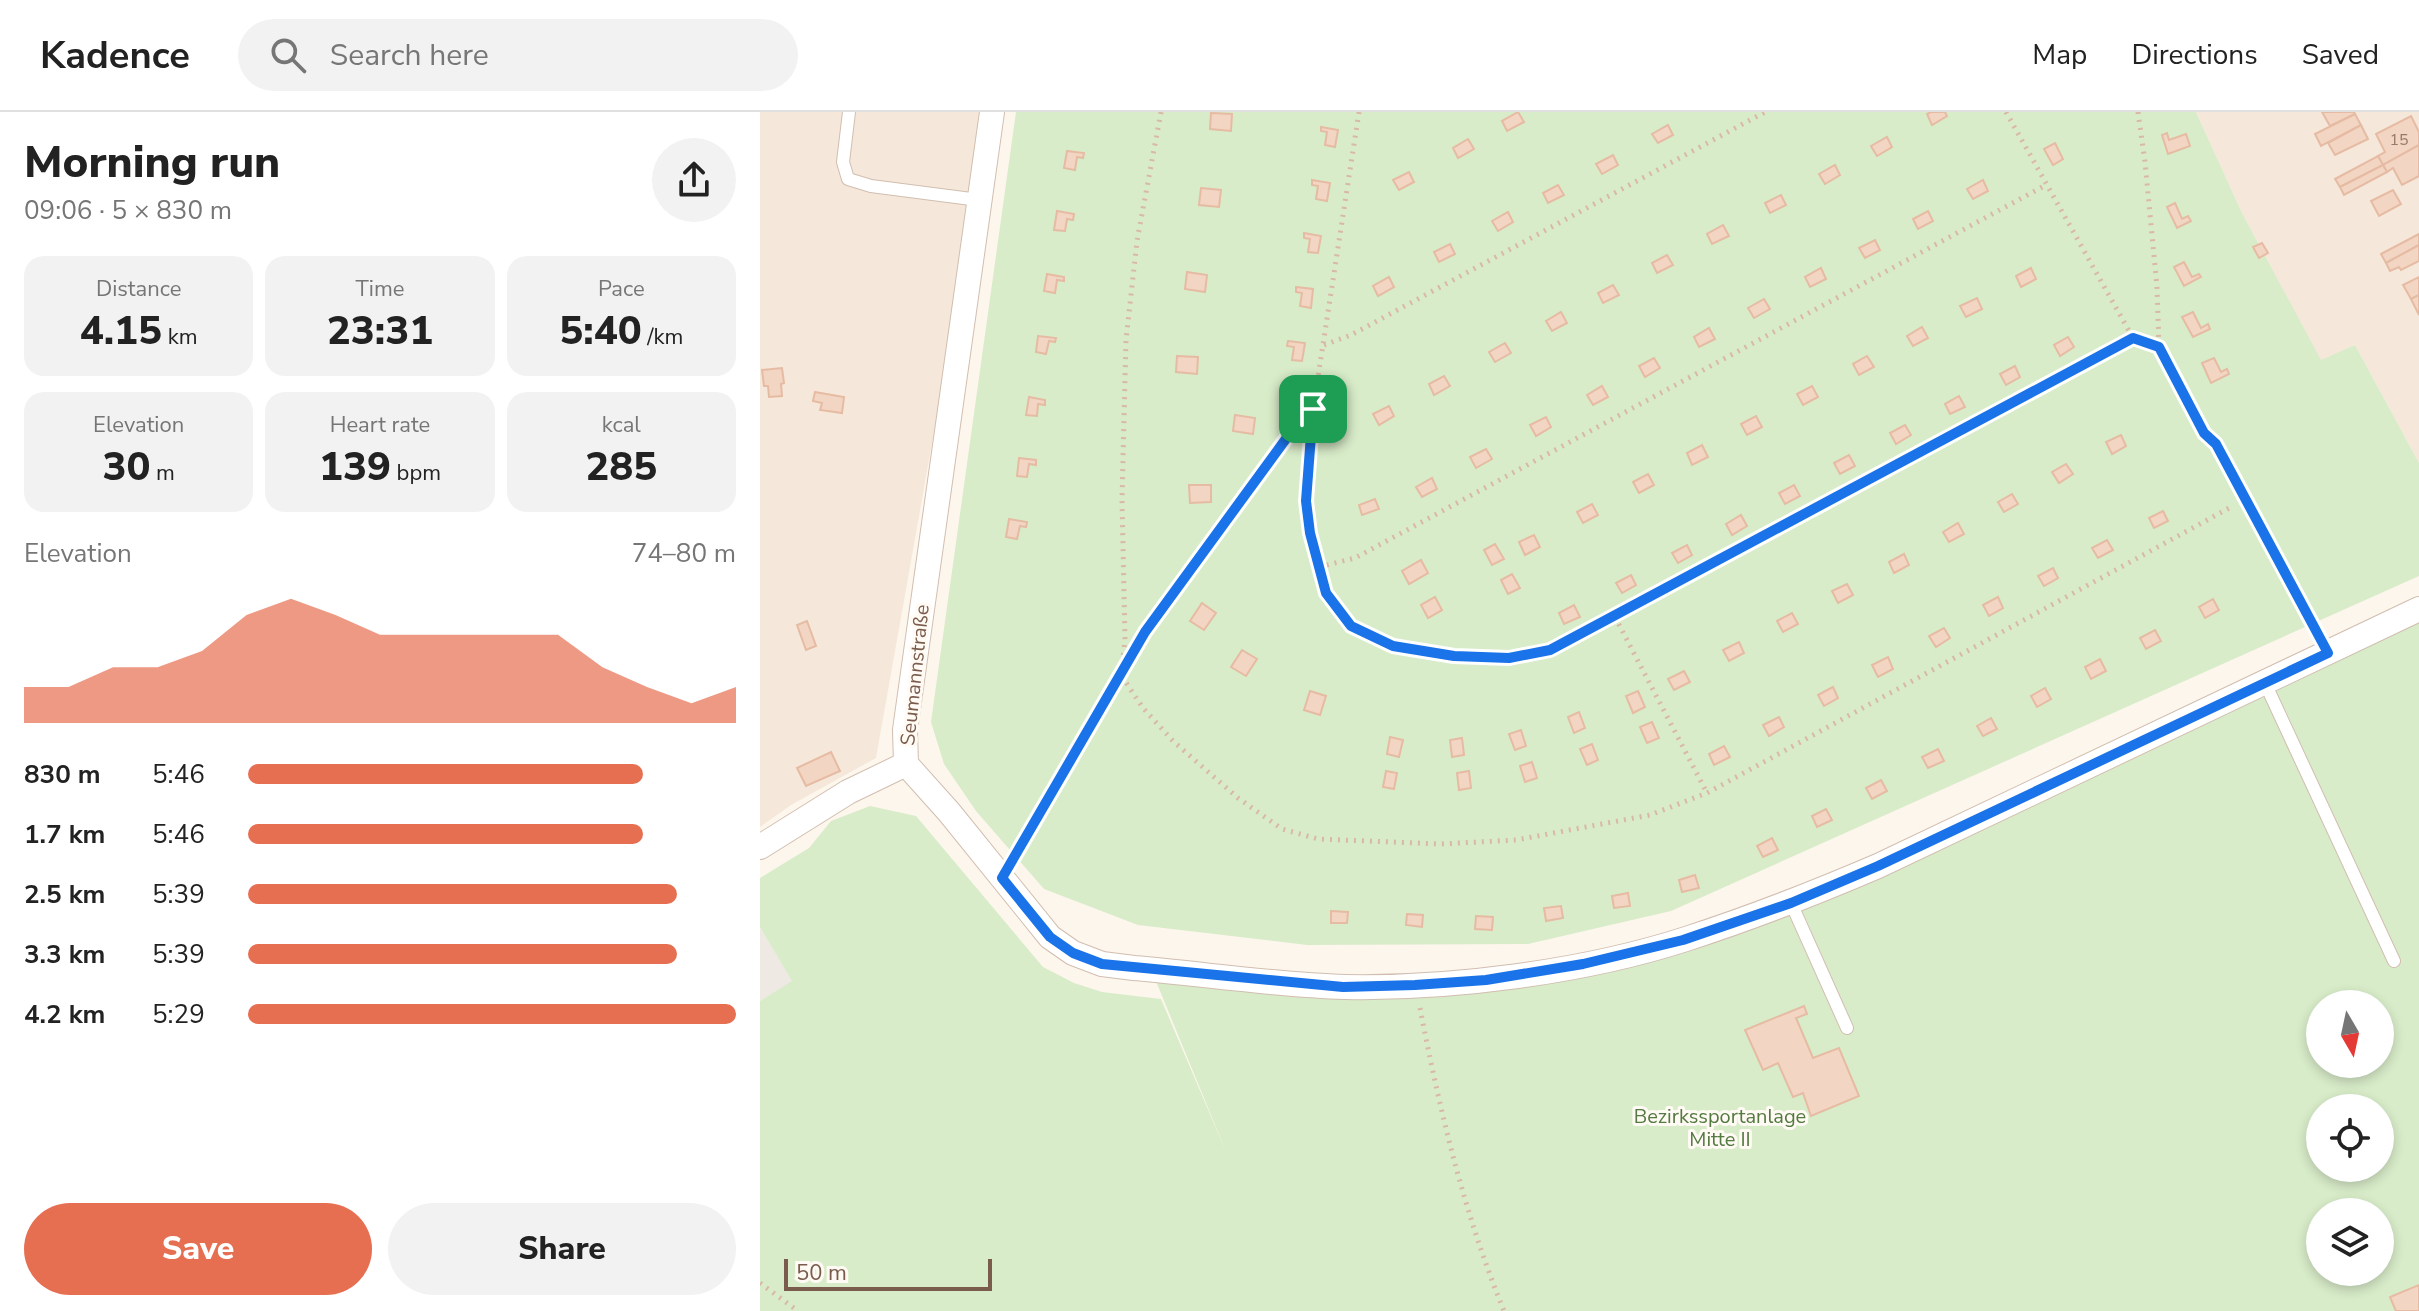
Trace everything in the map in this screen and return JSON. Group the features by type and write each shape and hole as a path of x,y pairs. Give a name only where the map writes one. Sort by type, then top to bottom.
{"street":[{"name":"Seumannstraße","path":"992,112 905,730 906,764 1050,937 1073,953 1102,964 1343,987 1415,985 1486,980 1583,964 1683,940 1791,903 1878,866 2419,609"},
{"path":"760,847 848,792 906,764"}],"lane":[{"path":"849,112 843,162 848,179 871,186 979,200"},
{"path":"2216,444 2328,653"},
{"path":"2265,683 2394,961"},
{"path":"1791,903 1847,1028"}],"path":[{"path":"1161,112 1137,241 1126,340 1122,500 1125,640 1121,675 1143,708 1173,741 1238,798 1282,829 1318,839 1441,844 1516,840 1650,815 1707,793 2245,498"},
{"path":"1359,112 1313,409 1306,501 1310,533 1326,593 1351,626 1393,646 1454,656 1509,658 1550,650 2133,338"},
{"path":"1324,345 1351,335 1765,112"},
{"path":"2006,112 2133,338 2159,347"},
{"path":"2138,112 2157,287 2159,347 2204,433 2216,444"},
{"path":"1319,567 1355,558 2046,185"},
{"path":"1002,878 1101,705 1154,620 1288,436 1313,409"},
{"path":"1615,617 1707,793"},
{"path":"1415,985 1445,1132 1469,1216 1504,1311"},
{"path":"760,1283 798,1311"}],"shaded area":[{"path":"760,112 986,112 976,196 876,758 791,805 760,827"},
{"path":"2196,112 2419,112 2419,463 2355,345 2321,361 2242,213"},
{"path":"760,927 793,982 760,1001"}],"green space":[{"path":"1016,112 2196,112 2242,213 2321,360 2355,345 2419,463 2419,576 1671,911 1528,944 1307,945 1138,925 1044,889 976,811 944,764 931,722"},
{"name":"Bezirkssportanlage Mitte II","path":"2419,615 2419,1311 760,1311 760,1001 792,981 760,927 760,878 809,848 831,821 870,806 916,816 1043,967 1074,983 1102,992 1161,999 1227,1154 1153,974 1383,993 1686,945"}],"building":[{"path":"1518,112 1524,122 1507,131 1502,121"},
{"path":"1945,112 1947,116 1932,125 1927,114"},
{"path":"2322,112 2354,112 2355,114 2330,126"},
{"path":"1211,113 1232,114 1231,131 1210,129"},
{"path":"2355,114 2361,125 2321,146 2315,134"},
{"path":"2411,116 2419,132 2419,145 2383,165 2378,156 2385,152 2376,134"},
{"path":"1668,125 1673,135 1658,143 1652,134"},
{"path":"2361,125 2368,139 2335,155 2328,143"},
{"path":"1321,127 1338,130 1335,147 1325,145 1327,132 1321,131"},
{"path":"2167,133 2169,140 2186,134 2190,146 2168,154 2162,135"},
{"path":"1887,137 1892,147 1877,156 1871,146"},
{"path":"1468,139 1474,149 1458,158 1453,148"},
{"path":"2055,143 2063,159 2053,165 2044,149"},
{"path":"2419,145 2419,176 2402,185 2393,168 2387,172 2383,165"},
{"path":"1067,151 1084,153 1083,158 1077,157 1075,170 1064,168"},
{"path":"1613,155 1618,165 1602,174 1596,164"},
{"path":"2378,156 2383,165 2340,187 2335,179"},
{"path":"1835,165 1840,175 1825,184 1819,174"},
{"path":"2383,165 2387,172 2344,195 2340,187"},
{"path":"1409,172 1414,182 1399,190 1393,180"},
{"path":"1312,180 1330,183 1327,201 1316,199 1318,186 1312,185"},
{"path":"1983,180 1988,191 1973,199 1967,189"},
{"path":"1558,185 1564,195 1548,203 1543,193"},
{"path":"1201,188 1221,190 1219,207 1199,205"},
{"path":"2393,190 2401,204 2379,216 2371,201"},
{"path":"1781,195 1786,205 1770,213 1765,203"},
{"path":"2175,203 2182,219 2188,216 2191,221 2177,228 2167,207"},
{"path":"1057,211 1074,214 1073,220 1067,219 1065,231 1054,230"},
{"path":"1928,211 1933,221 1918,229 1913,219"},
{"path":"1508,212 1513,222 1498,231 1492,221"},
{"path":"1723,225 1729,236 1712,244 1707,234"},
{"path":"1304,233 1321,236 1318,253 1308,252 1310,239 1304,238"},
{"path":"2419,234 2419,245 2386,263 2381,254"},
{"path":"1875,240 1880,250 1865,258 1859,248"},
{"path":"2262,243 2268,253 2259,258 2253,247"},
{"path":"1450,244 1455,254 1439,262 1434,252"},
{"path":"2419,245 2419,261 2401,270 2399,267 2390,271 2386,263"},
{"path":"1667,255 1673,265 1657,273 1652,263"},
{"path":"2184,262 2192,277 2199,274 2201,277 2184,286 2174,267"},
{"path":"1821,268 1826,279 1810,287 1805,277"},
{"path":"2031,268 2036,279 2021,287 2016,276"},
{"path":"1187,272 1207,275 1205,292 1185,289"},
{"path":"1047,274 1064,277 1064,281 1057,280 1055,293 1044,291"},
{"path":"1389,277 1394,287 1378,296 1373,286"},
{"path":"2419,277 2419,295 2411,299 2403,285"},
{"path":"1613,285 1619,295 1603,303 1598,293"},
{"path":"1296,287 1313,289 1311,308 1300,306 1302,293 1296,292"},
{"path":"2419,295 2419,315 2411,299"},
{"path":"1977,298 1982,309 1966,317 1960,306"},
{"path":"1764,299 1770,309 1754,318 1748,308"},
{"path":"1561,312 1567,323 1552,331 1546,321"},
{"path":"2193,312 2201,328 2208,324 2210,329 2193,337 2182,317"},
{"path":"1922,327 1928,338 1913,346 1907,336"},
{"path":"1709,328 1715,339 1699,347 1694,337"},
{"path":"1038,336 1056,338 1055,342 1049,341 1046,354 1036,352"},
{"path":"2068,337 2074,347 2060,356 2054,345"},
{"path":"1288,341 1305,343 1302,361 1292,360 1294,347 1287,346"},
{"path":"1505,343 1511,353 1495,362 1489,352"},
{"path":"1177,356 1198,357 1197,374 1176,372"},
{"path":"1867,356 1874,367 1859,375 1853,364"},
{"path":"1654,358 1660,368 1645,377 1639,366"},
{"path":"2214,358 2221,372 2227,369 2229,374 2211,383 2202,363"},
{"path":"2015,366 2020,377 2006,385 2000,374"},
{"path":"782,368 782,396 769,397 762,370"},
{"path":"1444,376 1450,386 1434,395 1429,384"},
{"path":"1602,386 1608,397 1593,405 1587,395"},
{"path":"1812,386 1818,397 1803,405 1797,394"},
{"path":"815,392 844,397 842,413 820,410 822,403 813,401"},
{"path":"1959,396 1965,407 1950,414 1945,404"},
{"path":"1029,397 1045,400 1045,405 1038,404 1037,416 1026,415"},
{"path":"1389,406 1394,416 1379,425 1373,414"},
{"path":"1235,415 1255,418 1253,434 1233,431"},
{"path":"1756,416 1762,427 1747,435 1741,424"},
{"path":"1546,417 1551,427 1536,436 1530,425"},
{"path":"1905,425 1911,435 1896,444 1890,433"},
{"path":"2121,435 2126,446 2112,454 2106,442"},
{"path":"1702,445 1708,457 1692,465 1687,453"},
{"path":"1486,449 1492,459 1476,468 1470,457"},
{"path":"1849,455 1855,466 1840,474 1834,463"},
{"path":"1019,458 1036,460 1036,465 1029,464 1027,477 1017,476"},
{"path":"2066,464 2073,474 2059,483 2052,472"},
{"path":"1648,474 1654,485 1639,493 1633,482"},
{"path":"1432,478 1437,489 1422,497 1416,487"},
{"path":"1189,485 1211,485 1211,502 1190,503"},
{"path":"1794,485 1800,496 1785,504 1779,493"},
{"path":"2012,494 2018,504 2004,512 1998,502"},
{"path":"1375,499 1379,509 1362,515 1359,505"},
{"path":"1592,504 1598,515 1583,523 1577,512"},
{"path":"2163,511 2168,521 2154,528 2149,518"},
{"path":"1741,515 1747,526 1732,535 1726,524"},
{"path":"1009,519 1027,522 1026,527 1020,526 1017,539 1006,537"},
{"path":"1958,523 1964,534 1949,542 1943,532"},
{"path":"1534,535 1540,547 1525,555 1519,542"},
{"path":"2107,540 2113,550 2098,558 2092,548"},
{"path":"1495,544 1504,559 1492,565 1484,550"},
{"path":"1687,545 1692,555 1678,563 1672,553"},
{"path":"1904,554 1909,565 1894,573 1889,562"},
{"path":"1421,560 1428,573 1409,584 1402,571"},
{"path":"2053,568 2058,578 2044,586 2038,576"},
{"path":"1512,574 1520,588 1508,594 1501,580"},
{"path":"1631,575 1636,585 1622,593 1616,583"},
{"path":"1847,584 1853,595 1838,603 1832,591"},
{"path":"1435,597 1442,610 1428,618 1421,605"},
{"path":"1998,597 2003,608 1989,616 1983,605"},
{"path":"2213,599 2219,610 2205,618 2199,607"},
{"path":"1202,603 1216,613 1204,630 1190,621"},
{"path":"1574,605 1580,617 1564,624 1559,613"},
{"path":"1792,613 1798,624 1783,632 1777,621"},
{"path":"807,621 816,646 806,650 797,625"},
{"path":"1944,628 1950,638 1936,647 1929,636"},
{"path":"2155,630 2161,641 2146,649 2140,638"},
{"path":"1739,642 1744,653 1729,661 1723,650"},
{"path":"1242,650 1257,659 1246,676 1231,667"},
{"path":"1888,657 1893,669 1878,677 1872,665"},
{"path":"2100,659 2106,671 2091,679 2085,667"},
{"path":"1684,671 1690,682 1674,690 1668,679"},
{"path":"1833,687 1838,698 1824,706 1818,695"},
{"path":"2045,688 2051,699 2037,707 2031,696"},
{"path":"1310,691 1326,696 1320,715 1304,710"},
{"path":"1638,691 1645,707 1633,713 1626,696"},
{"path":"1579,712 1585,728 1574,733 1568,717"},
{"path":"1779,717 1784,727 1769,736 1763,725"},
{"path":"1991,718 1997,729 1983,736 1977,726"},
{"path":"1652,722 1659,738 1647,743 1640,727"},
{"path":"1521,730 1526,746 1515,750 1509,734"},
{"path":"1390,737 1403,740 1399,757 1387,754"},
{"path":"1462,738 1464,755 1452,757 1450,740"},
{"path":"1592,744 1598,760 1587,765 1580,749"},
{"path":"1724,746 1730,757 1714,765 1709,754"},
{"path":"1938,749 1944,761 1928,768 1922,757"},
{"path":"831,752 840,771 806,786 797,768"},
{"path":"1532,762 1537,778 1525,782 1520,766"},
{"path":"1386,771 1397,773 1394,789 1383,787"},
{"path":"1469,771 1471,788 1459,790 1457,773"},
{"path":"1881,780 1887,791 1872,799 1866,788"},
{"path":"1826,809 1832,820 1817,827 1812,816"},
{"path":"1772,838 1778,850 1763,857 1757,846"},
{"path":"1695,875 1699,888 1682,892 1679,880"},
{"path":"1628,893 1630,906 1614,908 1612,896"},
{"path":"1561,906 1563,918 1546,921 1544,908"},
{"path":"1331,911 1348,912 1347,923 1331,923"},
{"path":"1407,914 1423,915 1422,927 1406,925"},
{"path":"1476,916 1493,917 1492,930 1475,929"},
{"path":"1804,1006 1807,1014 1796,1018 1813,1058 1839,1048 1859,1096 1811,1116 1803,1093 1793,1097 1778,1063 1763,1070 1745,1030"},
{"path":"2419,1285 2419,1311 2396,1311 2390,1297"}],"route":[{"path":"2133,338 2159,347 2204,433 2216,444 2328,653 1878,866 1791,903 1683,940 1583,964 1486,980 1343,987 1102,964 1073,953 1050,937 1002,878 1145,632 1288,436 1313,409 1306,501 1310,533 1326,593 1351,626 1393,646 1454,656 1509,658 1550,650 1615,617 2133,338"}]}
